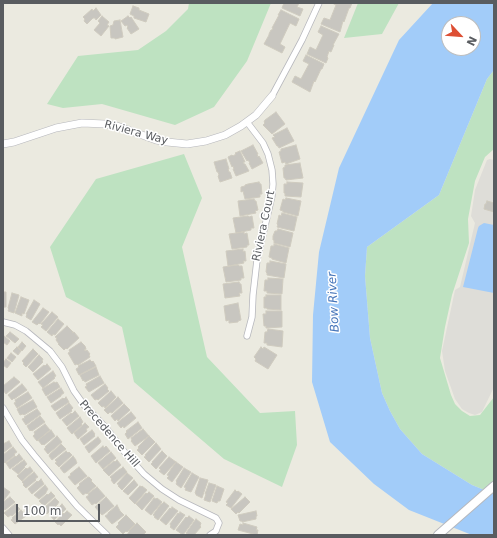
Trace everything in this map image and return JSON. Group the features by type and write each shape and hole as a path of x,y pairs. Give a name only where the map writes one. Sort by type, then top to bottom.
{"main road":[{"path":"438,535 494,486"}],"street":[{"name":"Riviera Way","path":"3,144 14,142 56,128 82,123 117,126 156,140 178,144 206,141 220,137 247,122 272,96 302,40 319,3"},
{"name":"Riviera Court","path":"247,122 263,143 268,154 272,170 273,184 272,196 257,260 254,281 252,320 247,336"},
{"name":"Precedence Hill","path":"3,322 15,324 50,351 62,367 74,391 84,405 144,474 162,489 179,500 216,518 219,523 216,531 210,535"},
{"path":"3,408 28,447 77,506 104,534"},
{"path":"3,528 8,535"}],"shaded area":[{"path":"487,160 494,160 494,387 482,412 475,415 462,409 455,399 445,371 442,351 455,290 460,287 475,223 471,216 475,190"}],"green space":[{"path":"189,3 271,3 247,61 214,107 175,125 102,104 63,108 47,104 78,56 138,50 166,31 188,9"},
{"path":"358,3 399,3 382,34 344,38"},
{"path":"494,70 494,149 485,157 475,181 468,219 469,243 452,295 440,358 451,395 455,404 462,411 470,416 480,415 494,397 494,494 472,485 422,454 400,429 382,393 370,338 365,276 367,247 439,195 487,79"},
{"path":"184,154 202,198 182,247 207,357 260,413 295,411 297,445 282,487 224,459 134,382 122,327 66,297 50,247 96,179"}],"water":[{"name":"Bow River","path":"433,3 494,3 494,70 487,79 439,195 367,247 365,276 370,338 382,393 390,411 400,429 422,454 472,485 494,494 494,535 472,535 409,510 374,484 330,442 312,382 313,315 319,252 339,168 399,40"},
{"path":"484,223 494,225 494,293 463,287 478,228"}],"building":[{"path":"284,3 299,3 297,7 303,9 300,16 282,8"},
{"path":"332,3 352,3 344,22 343,21 340,32 321,24 324,18 330,20 336,5"},
{"path":"133,6 149,14 146,22 134,18 134,16 130,14"},
{"path":"96,8 101,15 96,20 93,18 87,24 83,17 92,9 93,11"},
{"path":"281,10 299,19 296,26 290,23 280,44 285,47 282,53 264,44"},
{"path":"102,16 109,22 107,25 109,26 101,36 94,30 100,23 98,21"},
{"path":"128,16 130,18 131,17 139,29 131,34 127,28 127,25 125,26 121,21"},
{"path":"120,20 123,37 115,39 111,38 110,26 113,25 114,21"},
{"path":"321,26 339,34 331,52 329,51 326,63 307,54 310,47 316,50 323,35 318,32"},
{"path":"306,55 324,64 315,82 314,81 310,92 292,82 295,76 301,79 309,64 303,61"},
{"path":"276,112 285,124 272,134 263,125 265,120"},
{"path":"287,128 294,141 279,148 272,138 275,137 273,135"},
{"path":"253,145 258,157 259,156 263,163 252,169 250,163 241,151"},
{"path":"296,145 300,159 286,164 285,162 282,163 279,152 281,149"},
{"path":"240,151 245,162 243,162 249,171 236,176 228,157 233,156 236,154 235,153"},
{"path":"226,159 232,178 220,182 214,162"},
{"path":"300,163 303,178 286,180 284,178 283,168 285,165"},
{"path":"259,182 261,184 262,194 260,194 260,197 245,199 243,191 241,192 241,187"},
{"path":"287,182 303,183 301,197 285,196 284,184 287,184"},
{"path":"286,198 301,201 298,216 280,210 283,199 285,200"},
{"path":"254,199 258,210 255,211 256,213 240,216 238,201"},
{"path":"487,201 494,203 494,212 484,209"},
{"path":"282,213 297,217 294,231 277,227 279,215 281,216"},
{"path":"252,216 254,228 236,233 233,218"},
{"path":"278,229 293,233 290,247 274,243 273,236 275,231"},
{"path":"244,232 244,234 247,233 249,245 247,245 247,247 232,249 229,234"},
{"path":"274,244 289,248 286,263 269,257 271,246 274,246"},
{"path":"243,249 243,252 245,251 246,261 243,261 244,263 228,266 226,251"},
{"path":"270,261 286,264 284,278 267,275 267,263 270,263"},
{"path":"238,265 242,266 244,278 241,278 241,280 226,282 223,267"},
{"path":"268,278 283,279 282,294 267,293 267,291 264,291 265,280 268,280"},
{"path":"239,282 241,284 242,293 239,293 240,296 225,298 223,284"},
{"path":"3,292 6,292 6,307 4,307 3,310"},
{"path":"12,293 19,295 14,313 8,311"},
{"path":"266,295 281,295 281,310 264,308 264,297 266,297"},
{"path":"21,297 29,300 24,314 22,313 22,316 15,313"},
{"path":"34,300 40,304 31,320 26,317 26,314"},
{"path":"238,303 241,320 238,322 229,323 229,320 226,321 224,306"},
{"path":"43,308 49,312 40,324 39,323 37,325 32,322"},
{"path":"266,311 282,311 282,327 266,328 266,326 264,326 263,314 266,314"},
{"path":"52,312 58,317 46,331 41,327 43,325 41,324"},
{"path":"58,319 64,324 55,335 53,334 52,336 47,332"},
{"path":"67,326 73,332 72,333 74,332 79,338 64,350 58,344 56,340 57,338 55,337"},
{"path":"268,329 283,331 282,347 267,345 267,343 264,343 265,332 267,332"},
{"path":"10,332 19,339 15,343 6,336"},
{"path":"3,335 10,341 7,345 3,342"},
{"path":"22,342 26,346 22,351 18,347"},
{"path":"81,342 85,346 86,349 84,350 87,350 90,354 90,357 78,365 75,365 68,353 70,352 69,350"},
{"path":"17,347 21,351 18,355 13,351"},
{"path":"261,347 263,349 264,347 277,355 268,369 255,361 256,359 254,357"},
{"path":"33,349 38,354 26,367 22,361"},
{"path":"11,353 16,357 12,362 7,358"},
{"path":"39,355 43,359 43,362 33,372 28,367"},
{"path":"6,359 11,363 7,368 3,365"},
{"path":"90,360 92,362 93,361 96,366 79,375 76,369 79,367 78,366"},
{"path":"47,364 51,369 38,380 33,374"},
{"path":"96,367 99,375 85,382 84,380 83,381 80,375"},
{"path":"53,371 56,376 54,377 55,378 43,388 38,382"},
{"path":"100,376 104,383 89,392 85,387 87,386 86,384"},
{"path":"14,377 20,382 6,394 3,390 3,386"},
{"path":"54,382 57,382 60,387 46,396 42,389"},
{"path":"22,384 27,390 12,400 8,395"},
{"path":"105,384 109,391 98,400 95,400 91,395"},
{"path":"61,388 64,393 51,403 47,397"},
{"path":"111,391 116,397 105,408 104,406 102,407 98,403"},
{"path":"28,392 32,398 17,408 14,403 16,402 15,400"},
{"path":"66,397 69,402 55,411 51,406"},
{"path":"118,397 123,403 112,413 110,412 108,414 104,410"},
{"path":"33,400 37,407 24,415 20,415 17,409"},
{"path":"69,403 73,408 71,410 72,411 60,419 56,413"},
{"path":"124,404 130,410 118,421 117,419 115,421 111,416"},
{"path":"37,409 41,414 26,425 22,419"},
{"path":"75,411 79,416 67,426 62,420"},
{"path":"131,412 136,418 124,428 123,426 121,428 117,423"},
{"path":"40,416 45,422 30,431 27,426"},
{"path":"80,417 83,422 81,424 82,425 72,434 67,428"},
{"path":"138,422 142,428 128,439 125,434 127,432 126,431"},
{"path":"85,423 89,427 86,429 87,431 78,439 74,433"},
{"path":"45,424 50,430 37,441 33,436 35,434 34,432"},
{"path":"143,429 149,436 135,446 131,441 131,438"},
{"path":"51,430 55,436 42,445 38,440"},
{"path":"92,430 95,436 84,445 80,439"},
{"path":"57,436 62,442 48,454 44,449 46,448 45,447"},
{"path":"149,436 155,442 142,455 137,450 139,448 138,447"},
{"path":"98,437 101,441 100,443 89,453 85,447"},
{"path":"9,441 12,446 3,453 3,444"},
{"path":"156,443 161,449 149,462 144,457"},
{"path":"61,444 66,449 52,460 49,456 50,454"},
{"path":"103,446 104,448 106,446 110,451 96,463 91,456"},
{"path":"13,447 17,452 5,463 3,461 3,455"},
{"path":"66,451 72,455 59,467 55,463 57,462 55,460"},
{"path":"162,451 167,456 156,469 151,464"},
{"path":"111,452 116,458 103,469 98,463"},
{"path":"19,454 23,459 10,469 6,463"},
{"path":"73,456 77,463 64,473 60,468"},
{"path":"169,457 176,462 164,475 159,471 161,470 159,468"},
{"path":"24,460 27,464 18,474 12,469"},
{"path":"117,460 121,465 109,476 103,470"},
{"path":"176,462 183,467 172,482 167,478 169,476 167,475"},
{"path":"30,467 33,471 22,481 17,476 26,468 27,469"},
{"path":"79,467 87,476 75,485 68,477"},
{"path":"123,467 127,472 114,484 110,477"},
{"path":"184,468 191,472 181,488 176,484 176,481"},
{"path":"34,472 38,477 26,488 22,482"},
{"path":"127,473 133,478 122,490 117,484"},
{"path":"192,473 199,477 191,492 185,490 186,488 184,487"},
{"path":"88,477 96,486 87,494 86,493 83,495 77,488 80,485 79,484"},
{"path":"200,478 208,480 202,498 195,493"},
{"path":"41,479 44,484 32,494 28,489"},
{"path":"134,480 138,485 128,495 123,491"},
{"path":"209,483 216,485 210,502 204,500"},
{"path":"45,485 48,489 39,499 34,495"},
{"path":"140,486 147,490 135,504 129,498"},
{"path":"217,486 224,489 220,501 217,503 212,501"},
{"path":"3,487 10,492 4,500 3,499"},
{"path":"97,487 105,496 96,504 95,503 92,505 86,497"},
{"path":"235,490 242,494 231,508 226,505 228,503 226,502"},
{"path":"51,492 55,496 44,506 39,501"},
{"path":"149,492 154,496 142,510 136,504 146,493 147,494"},
{"path":"10,497 15,502 5,510 3,508 3,502"},
{"path":"106,497 114,506 102,515 95,507"},
{"path":"245,497 250,502 236,514 231,509"},
{"path":"55,498 59,502 47,514 44,508"},
{"path":"154,498 157,498 162,502 151,515 145,510"},
{"path":"164,502 169,506 158,520 153,515"},
{"path":"15,504 20,509 12,516 11,515 8,517 4,513"},
{"path":"62,504 66,509 54,520 49,514"},
{"path":"117,505 124,515 112,524 105,516"},
{"path":"172,507 178,511 166,525 160,520"},
{"path":"21,510 26,516 15,524 11,520"},
{"path":"67,511 72,515 61,526 59,524 58,525 55,522 63,513 64,514"},
{"path":"256,511 256,519 242,522 240,521 238,515"},
{"path":"180,512 185,515 174,530 170,527 170,524"},
{"path":"126,515 135,524 123,534 116,527"},
{"path":"189,516 194,520 183,535 176,530 186,517 187,518"},
{"path":"196,519 201,523 201,527 194,535 189,535 186,533"},
{"path":"137,523 146,532 143,535 127,535 129,531"},
{"path":"243,523 257,527 257,535 238,530 240,524 243,525"}]}
